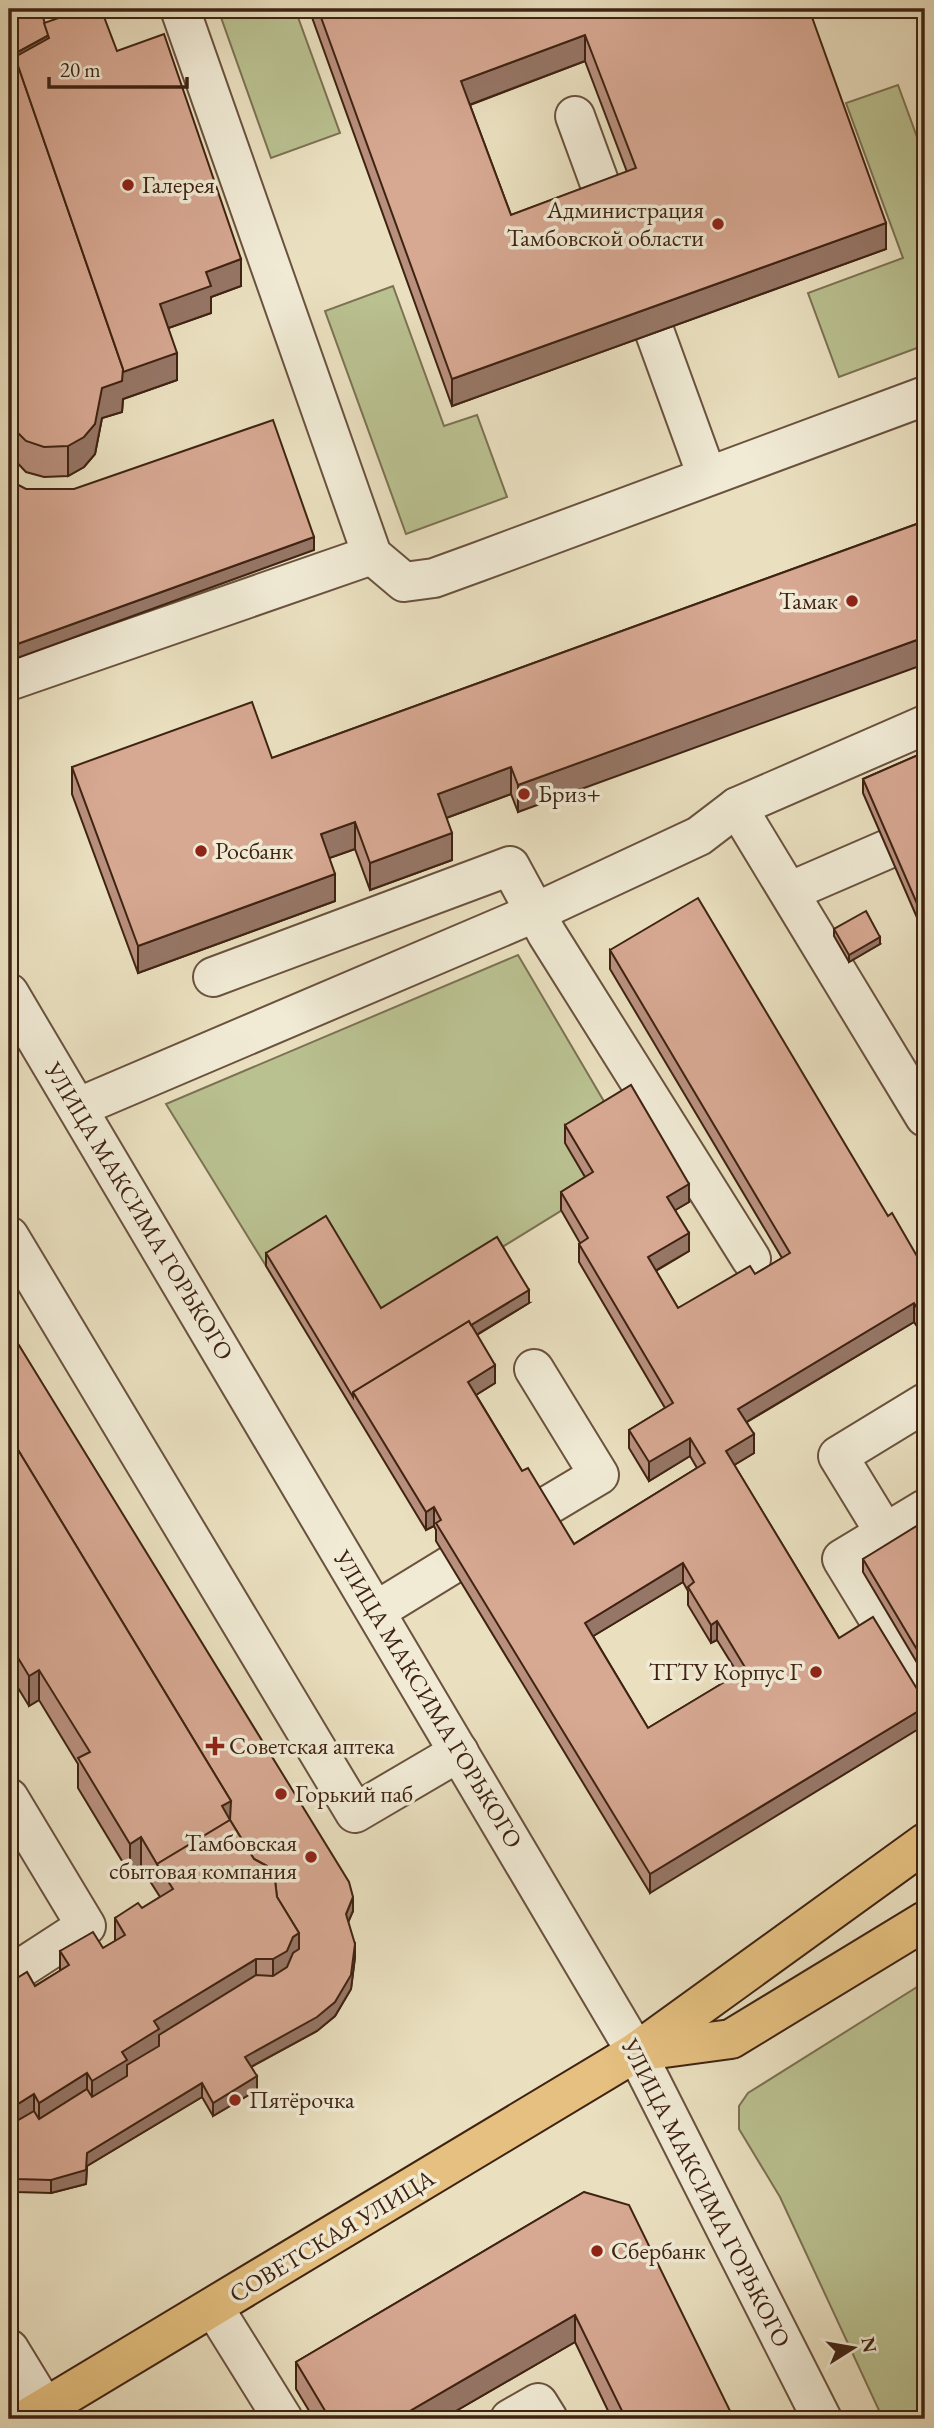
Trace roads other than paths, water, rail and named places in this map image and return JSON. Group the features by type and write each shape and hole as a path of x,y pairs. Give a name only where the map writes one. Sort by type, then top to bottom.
{"main road":[{"name":"СОВЕТСКАЯ УЛИЦА","path":"36,2414 636,2052 925,1843"},
{"name":"СОВЕТСКАЯ УЛИЦА","path":"636,2052 731,2039 925,1921"}],"street":[{"path":"180,9 372,555 404,582 434,578 925,396"},
{"path":"575,116 608,206"},
{"path":"654,333 708,477"},
{"path":"9,681 372,555"},
{"path":"79,1107 534,913 699,836 737,807 925,725"},
{"path":"737,807 791,891 925,1117"},
{"path":"791,891 888,849"},
{"path":"213,977 510,866 534,913 751,1259"},
{"name":"УЛИЦА МАКСИМА ГОРЬКОГО","path":"9,993 79,1107 636,2052 822,2419"},
{"path":"9,1236 355,1813 459,1752"},
{"path":"534,1369 599,1475 541,1509"},
{"path":"885,1533 838,1456 925,1403"},
{"path":"925,1509 842,1559 925,1695"},
{"path":"376,1611 451,1565"},
{"path":"9,1798 86,1926 9,1976"},
{"path":"214,2308 283,2419"},
{"path":"9,2349 36,2414"},
{"path":"510,2419 538,2403 548,2419"}],"place":[{"name":"Галерея","path":"128,185"},
{"name":"Администрация Тамбовской области","path":"718,224"},
{"name":"Тамак","path":"852,601"},
{"name":"Бриз+","path":"524,794"},
{"name":"Росбанк","path":"201,851"},
{"name":"ТГТУ Корпус Г","path":"816,1672"},
{"name":"Советская аптека","path":"215,1746"},
{"name":"Горький паб","path":"281,1794"},
{"name":"Тамбовская сбытовая компания","path":"311,1857"},
{"name":"Пятёрочка","path":"235,2100"},
{"name":"Сбербанк","path":"597,2251"}]}
